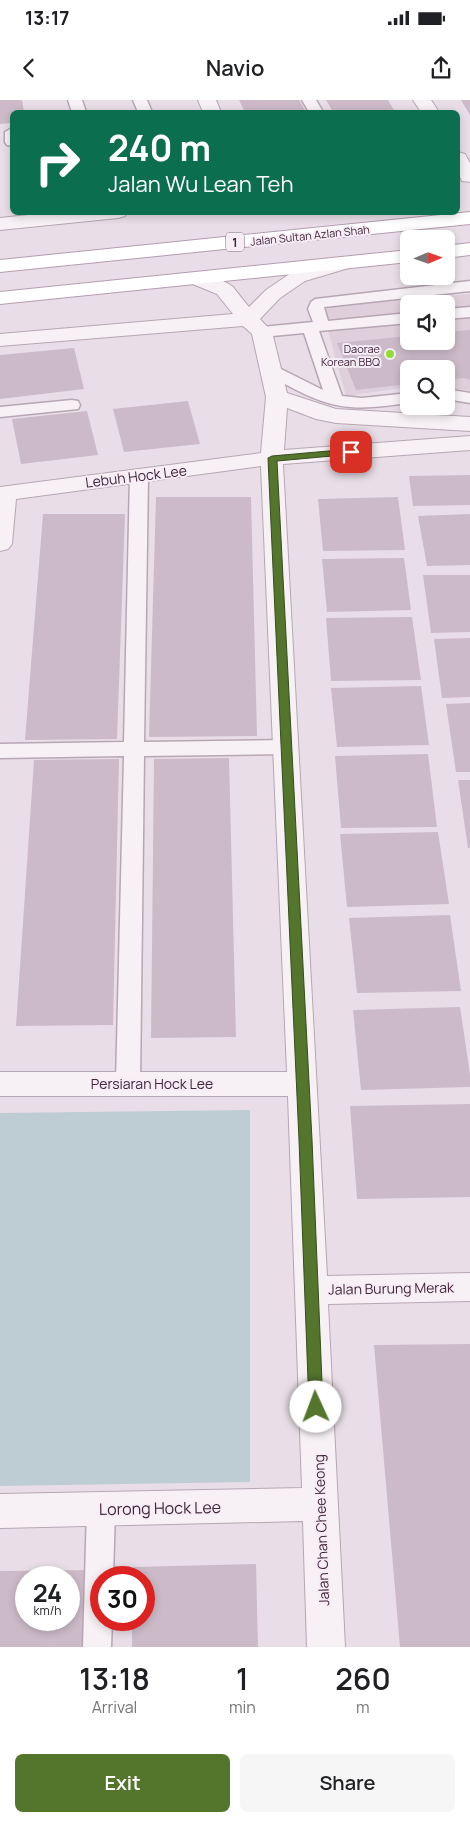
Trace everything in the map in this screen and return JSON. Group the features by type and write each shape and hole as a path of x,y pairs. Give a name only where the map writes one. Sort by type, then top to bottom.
{"main road":[{"name":"Jalan Sultan Azlan Shah","path":"0,266 470,218"},
{"path":"455,251 470,249"},
{"path":"0,298 400,257"}],"street":[{"path":"460,161 470,177"},
{"path":"0,224 32,217 66,215"},
{"path":"0,340 255,326 273,294 298,277 345,263"},
{"name":"Jalan Chan Chee Keong","path":"196,279 224,290 255,326 277,398 272,458 303,1084 326,1647"},
{"path":"277,398 324,414 336,416 470,424"},
{"name":"Lebuh Hock Lee","path":"2,494 272,458 470,443"},
{"path":"0,544 2,494"},
{"name":"Persiaran Hock Lee","path":"0,1084 303,1084"},
{"name":"Jalan Burung Merak","path":"312,1290 470,1287"},
{"name":"Lorong Hock Lee","path":"0,1511 319,1504"}],"lane":[{"path":"335,400 316,327 317,305 321,302 470,286"},
{"path":"455,313 470,312"},
{"path":"255,326 316,327 400,319"},
{"path":"269,369 303,387 335,400 357,402 400,399"},
{"path":"455,396 470,398"},
{"path":"0,412 72,405"},
{"path":"128,1083 139,476"},
{"path":"0,751 286,747"},
{"path":"97,1647 100,1509"}],"shaded area":[{"path":"470,294 470,391 455,388 455,360 400,360 400,388 346,396 321,305 400,299 400,350 455,350 455,295"},
{"path":"250,1110 250,1482 0,1486 0,1113"}],"building":[{"path":"0,100 22,100 24,110 10,110 10,123 0,124"},
{"path":"239,100 299,100 305,110 244,110"},
{"path":"326,100 388,100 394,110 332,110"},
{"path":"461,100 470,100 470,115"},
{"path":"470,330 470,380 464,378 455,379 455,360 400,360 400,385 356,390 337,343 400,337 400,350 455,350 455,331"},
{"path":"74,348 84,389 0,399 0,355"},
{"path":"188,401 200,444 124,452 113,409"},
{"path":"87,411 98,455 21,464 12,419"},
{"path":"470,475 470,505 413,506 409,476"},
{"path":"156,497 251,497 257,736 149,737"},
{"path":"398,497 405,550 323,551 318,499"},
{"path":"43,514 125,514 117,739 25,740"},
{"path":"470,514 470,565 427,566 418,516"},
{"path":"404,558 411,610 327,612 322,559"},
{"path":"423,575 470,575 470,632 431,633"},
{"path":"412,617 421,680 331,681 326,618"},
{"path":"470,638 470,697 442,698 434,639"},
{"path":"421,686 429,745 337,747 331,688"},
{"path":"470,703 470,772 456,772 446,704"},
{"path":"428,754 437,827 341,828 335,756"},
{"path":"229,758 236,1037 151,1038 154,759"},
{"path":"119,759 113,1025 16,1026 34,760"},
{"path":"458,780 470,780 470,848 468,848"},
{"path":"438,832 449,904 347,907 340,834"},
{"path":"450,915 461,991 357,993 349,918"},
{"path":"460,1007 470,1074 470,1087 361,1090 353,1010"},
{"path":"470,1104 470,1197 357,1199 350,1106"},
{"path":"470,1344 470,1647 400,1647 374,1345"},
{"path":"256,1564 258,1647 132,1647 132,1631 155,1631 155,1566"},
{"path":"80,1570 89,1570 86,1647 0,1647 0,1571 15,1571 15,1631 80,1631"}],"place":[{"name":"Daorae Korean BBQ","path":"390,354"}],"route":[{"path":"316,1407 306,1140 272,458 351,452"}]}
